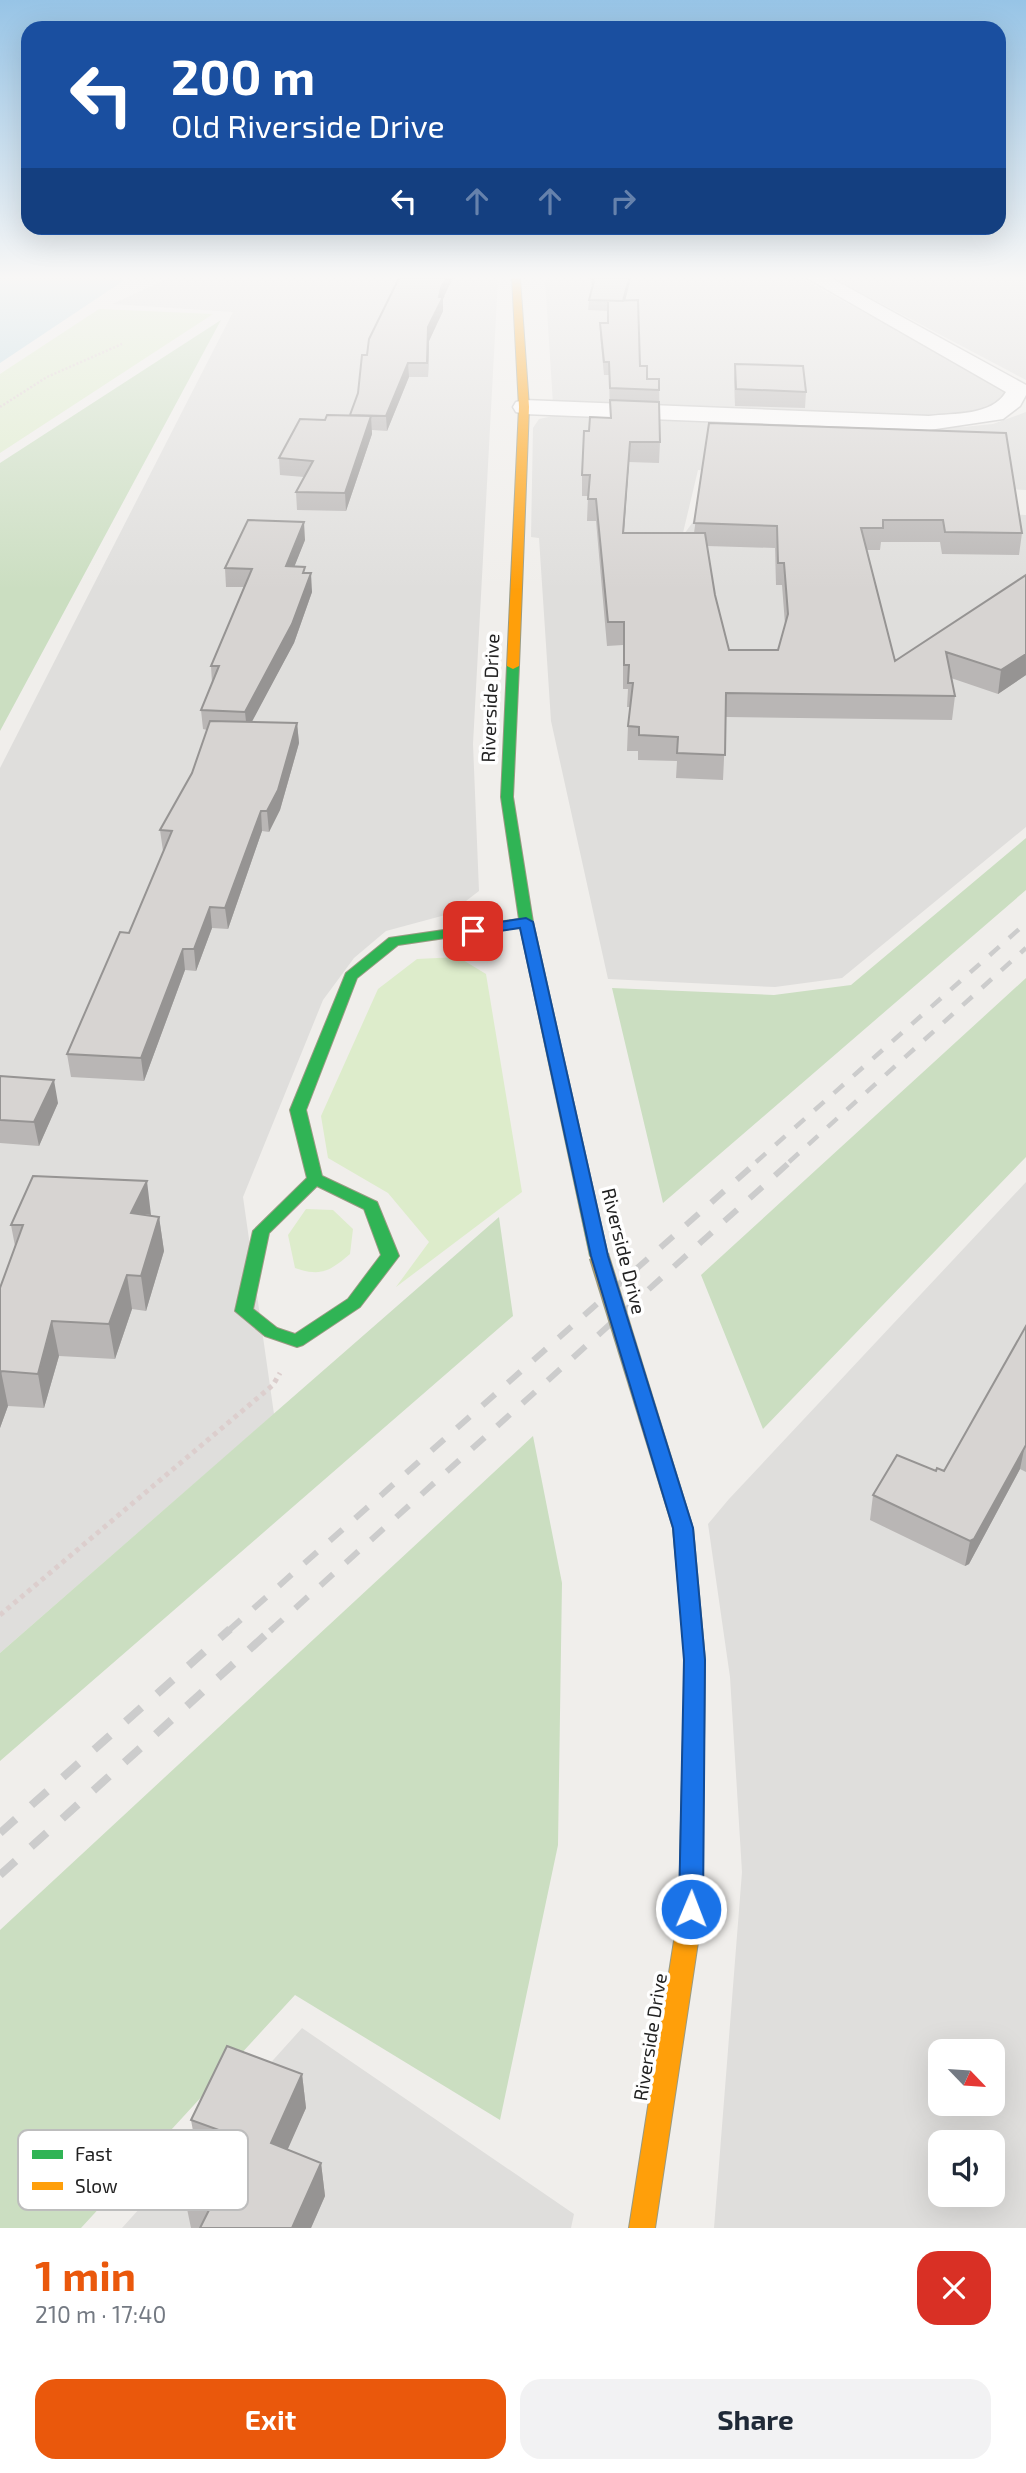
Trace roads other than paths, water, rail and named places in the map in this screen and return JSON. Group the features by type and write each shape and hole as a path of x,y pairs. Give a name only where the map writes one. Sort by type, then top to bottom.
{"main road":[{"name":"Riverside Drive","path":"522,382 524,407 507,797 526,922 599,1256 683,1528 695,1660 691,1909 642,2228"},
{"path":"315,1179 298,1110 351,976 394,941 526,922"},
{"path":"315,1179 371,1206 390,1256 354,1303 297,1341 271,1332 244,1311 261,1231 315,1179"}],"street":[{"path":"524,407 929,423 996,414 1009,406 1018,390 1004,382"}],"railway":[{"path":"756,1162 1026,923"},
{"path":"789,1162 1026,948"},
{"path":"228,1631 758,1161"},
{"path":"270,1631 791,1161"},
{"path":"0,1833 230,1629"},
{"path":"0,1875 272,1629"}]}
